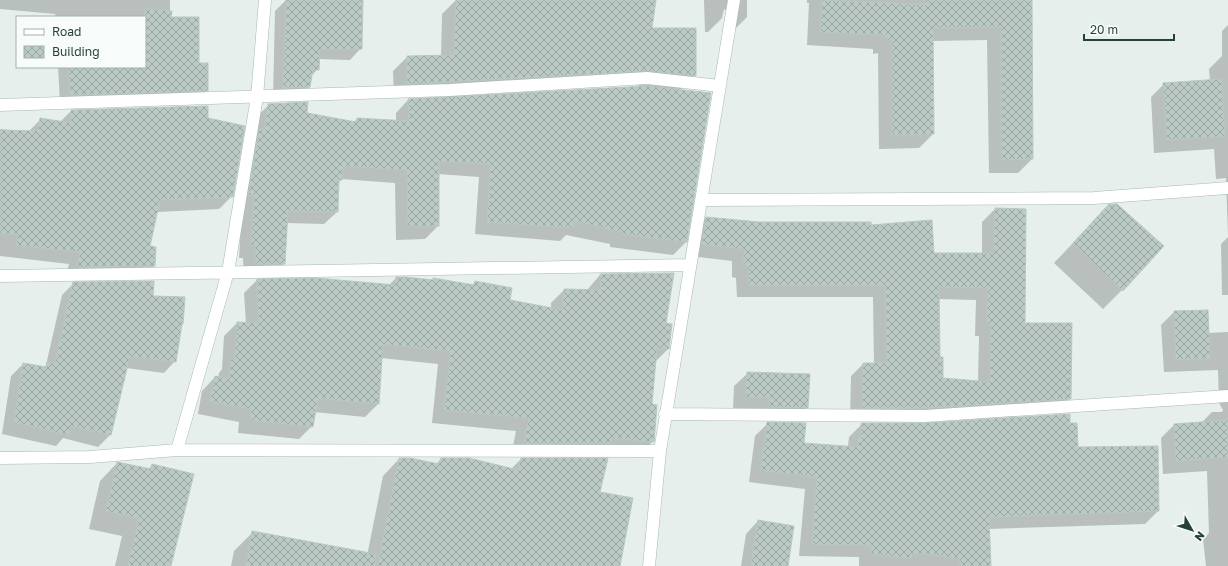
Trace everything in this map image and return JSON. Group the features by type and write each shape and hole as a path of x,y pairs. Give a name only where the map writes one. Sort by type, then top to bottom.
{"street":[{"path":"177,450 228,272 257,97 265,0"},
{"path":"649,566 665,414 734,0"},
{"path":"0,105 450,90 647,78 720,86"},
{"path":"701,200 1094,198 1228,188"},
{"path":"0,276 690,265"},
{"path":"665,414 925,416 1228,396"},
{"path":"0,458 90,457 177,450 660,451"}],"building":[{"path":"286,0 363,0 362,49 320,49 319,70 313,69 310,87 283,88"},
{"path":"456,0 656,0 652,28 696,28 696,76 647,71 407,84 407,56 454,55"},
{"path":"822,0 925,5 925,0 1032,0 1033,159 1002,160 1001,27 933,28 934,134 892,135 892,40 887,40 886,35 820,32"},
{"path":"145,9 172,11 171,17 199,17 199,63 208,63 208,91 70,95 68,68 146,68"},
{"path":"1221,79 1225,136 1167,140 1163,83"},
{"path":"647,86 711,93 687,242 622,234 623,232 574,221 573,228 487,222 491,164 439,161 439,226 408,227 407,170 343,166 342,180 339,180 338,212 288,211 285,264 256,264 255,246 251,246 254,195 248,196 259,129 265,130 268,104 308,102 307,113 356,122 357,118 409,121 408,99"},
{"path":"208,106 208,118 245,126 233,197 160,200 150,246 156,247 155,266 77,267 80,252 16,245 18,234 0,234 0,130 38,131 40,118 71,123 71,110"},
{"path":"1109,204 1117,204 1164,246 1123,291 1073,243"},
{"path":"995,208 1026,209 1025,323 1072,323 1071,399 925,408 862,408 863,363 887,363 885,285 749,285 748,266 744,265 744,249 702,244 706,217 759,222 871,222 871,225 932,220 934,253 994,253","holes":["939,287 988,288 987,324 991,324 990,382 943,378 943,357 940,357"]},
{"path":"674,273 666,323 672,324 669,349 657,348 652,404 657,405 654,442 612,438 611,443 524,443 529,418 444,410 451,351 383,344 379,404 318,398 313,427 251,420 251,409 210,401 215,376 229,379 231,359 235,359 237,322 259,323 257,279 316,278 395,285 396,277 433,280 433,278 474,285 475,281 512,288 510,300 563,310 564,289 601,290 600,274"},
{"path":"154,281 153,296 185,297 183,324 176,362 130,356 111,435 71,426 69,435 14,422 23,363 46,367 47,362 55,364 73,282"},
{"path":"1208,310 1210,358 1176,360 1174,311"},
{"path":"747,372 810,374 808,408 769,407 770,397 746,397"},
{"path":"1070,414 1070,423 1077,423 1078,447 1158,446 1159,511 989,517 991,566 960,566 960,559 936,555 912,553 911,558 871,554 872,545 812,544 817,477 761,470 767,422 806,423 804,443 858,447 858,439 861,439 861,423 925,423"},
{"path":"1228,420 1228,457 1176,461 1174,424"},
{"path":"399,458 410,458 439,464 441,458 469,458 518,470 521,458 608,458 600,492 633,498 620,566 378,566"},
{"path":"117,462 151,469 152,464 194,474 171,566 128,566 139,518 106,511"},
{"path":"758,520 794,526 788,566 751,566"},
{"path":"252,531 376,554 375,566 246,566"}]}
